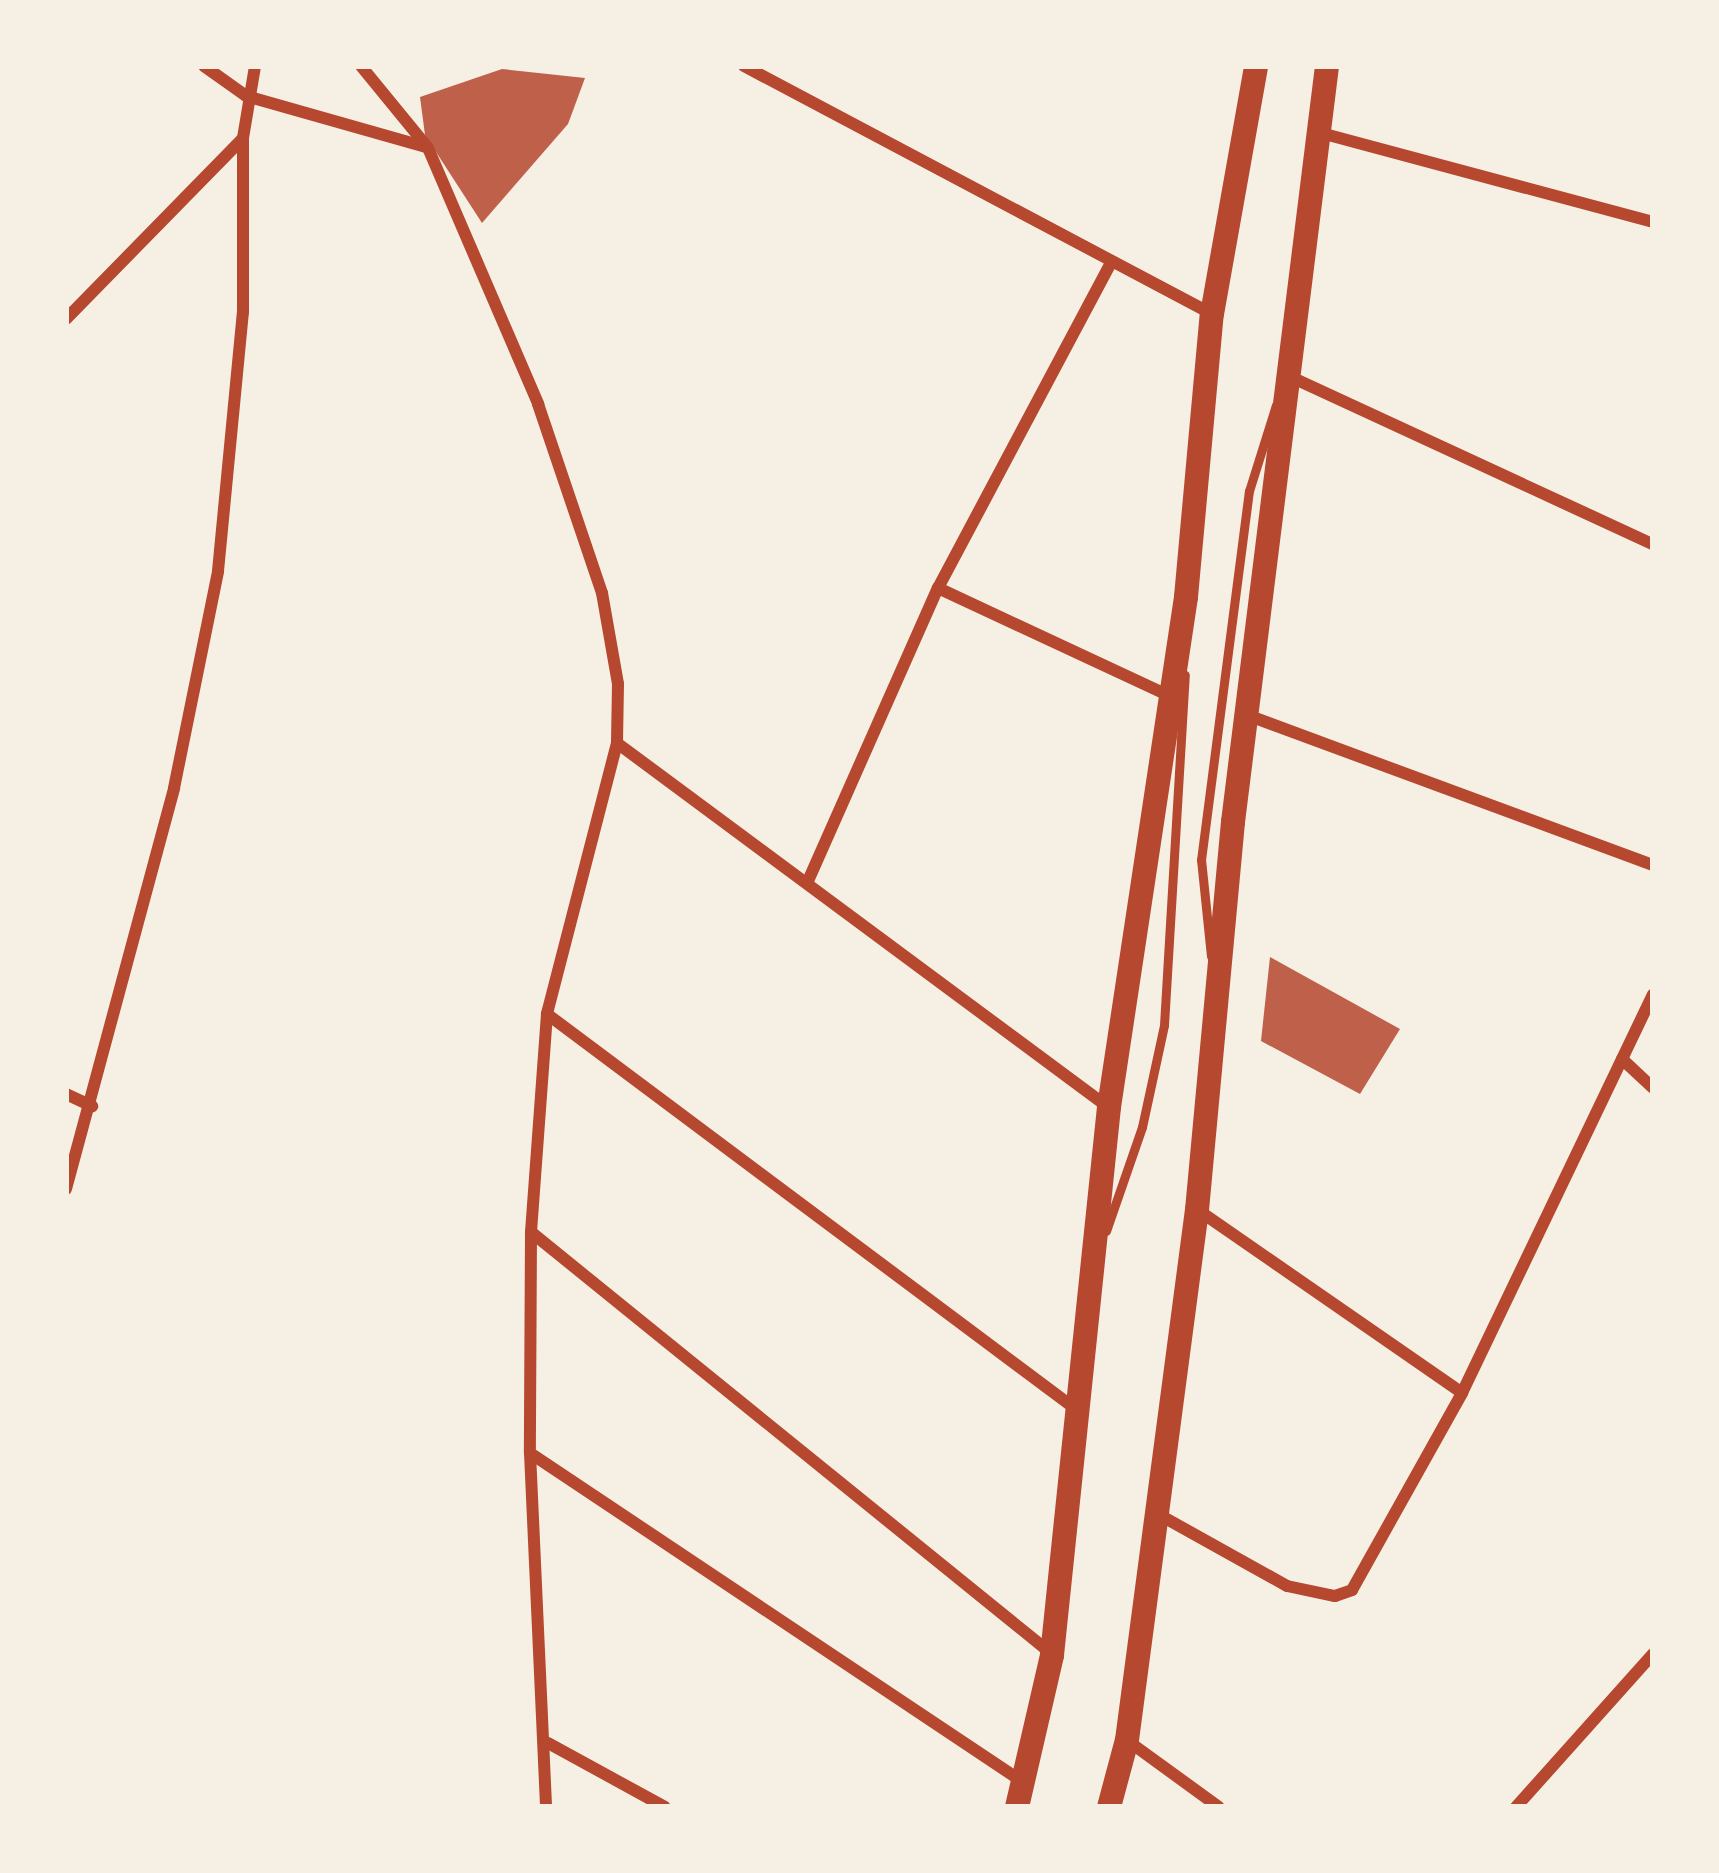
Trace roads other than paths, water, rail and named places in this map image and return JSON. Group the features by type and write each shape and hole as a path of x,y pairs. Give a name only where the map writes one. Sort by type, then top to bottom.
{"main road":[{"path":"1109,1807 1127,1740 1197,1210 1246,714 1293,378 1327,66"},
{"path":"1022,1796 1052,1654 1073,1407 1109,1108 1167,695 1186,598 1212,314 1255,76"}],"street":[{"path":"204,66 246,96 428,148"},
{"path":"66,1189 174,788 218,571 243,312 246,96 255,66"},
{"path":"362,66 428,148 538,404 602,593 618,684 617,743 547,1014 531,1232 530,1453 548,1743 546,1807"},
{"path":"744,66 1212,314"},
{"path":"1321,133 1653,222"},
{"path":"66,319 243,138"},
{"path":"808,881 938,587 1112,261"},
{"path":"1293,378 1653,544"},
{"path":"938,587 1167,695"},
{"path":"1246,714 1653,865"},
{"path":"617,743 1109,1108"},
{"path":"1155,1512 1287,1586 1335,1596 1352,1590 1462,1393 1653,994"},
{"path":"547,1014 1073,1407"},
{"path":"1622,1059 1653,1088"},
{"path":"66,1094 92,1106"},
{"path":"1197,1210 1462,1393"},
{"path":"531,1232 1052,1654"},
{"path":"530,1453 1022,1796"},
{"path":"1516,1807 1653,1654"},
{"path":"1127,1740 1219,1807"},
{"path":"548,1743 665,1807"}],"lane":[{"path":"1215,997 1201,860 1249,491 1265,422 1293,378"},
{"path":"1089,1281 1142,1127 1164,1025 1186,598"}]}
